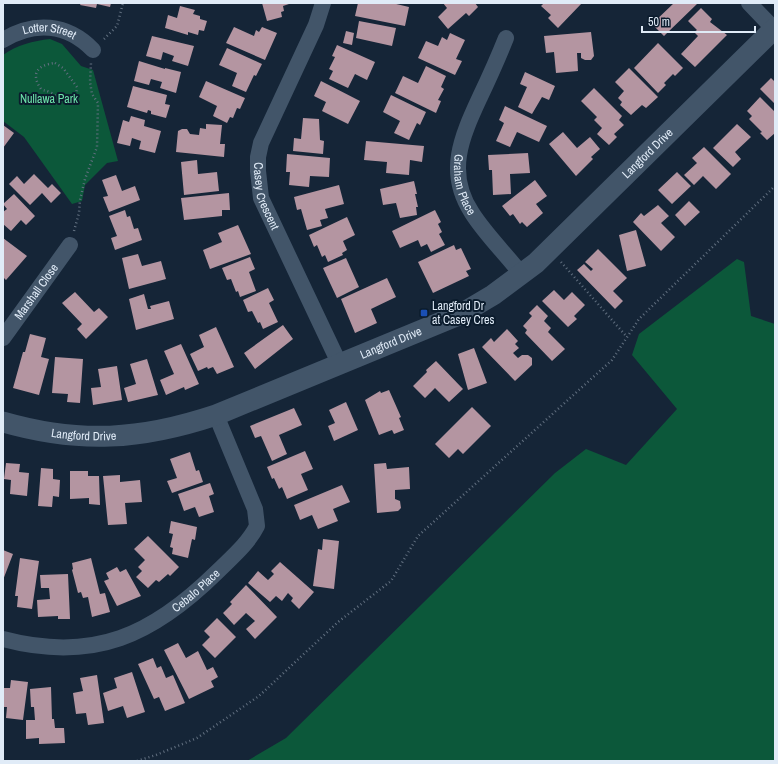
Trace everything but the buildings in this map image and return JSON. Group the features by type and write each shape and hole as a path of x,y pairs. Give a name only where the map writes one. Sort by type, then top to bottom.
{"street":[{"name":"Casey Crescent","path":"323,3 316,25 261,143 258,157 259,185 262,198 276,232 340,365"},
{"path":"749,3 775,29"},
{"name":"Lotter Street","path":"3,40 30,30 52,27 72,33 84,41 93,50"},
{"name":"Langford Drive","path":"3,422 45,433 92,437 126,436 157,432 216,415 461,314 493,295 522,275 550,250 775,29"},
{"name":"Graham Place","path":"506,38 462,136 459,155 459,178 462,194 472,213 522,275"},
{"name":"Marshall Close","path":"3,338 70,244"},
{"name":"Cebalo Place","path":"3,639 30,646 63,648 95,645 140,630 173,611 246,543 257,526 255,510 216,415"}],"path":[{"path":"70,244 79,213 80,200 85,179 97,147 98,103 92,94 90,82 93,50 117,26 123,3"},
{"path":"55,63 60,66 77,87 77,92 73,96 62,101 51,92 41,89 36,79 37,70 41,66 48,64 55,63"},
{"path":"136,761 156,755 197,738 259,696 338,622 391,581 418,536 612,360 639,319 775,186"},
{"path":"550,250 627,337"}],"green space":[{"name":"Nullawa Park","path":"50,39 62,44 81,66 93,70 118,161 107,163 85,185 82,201 72,204 24,137 3,121 3,55 25,44"},
{"path":"737,259 744,262 751,316 775,324 775,761 247,761 286,738 555,473 586,449 626,465 677,409 632,355 639,334"}],"place":[{"name":"Langford Dr at Casey Cres","path":"424,313"}]}
